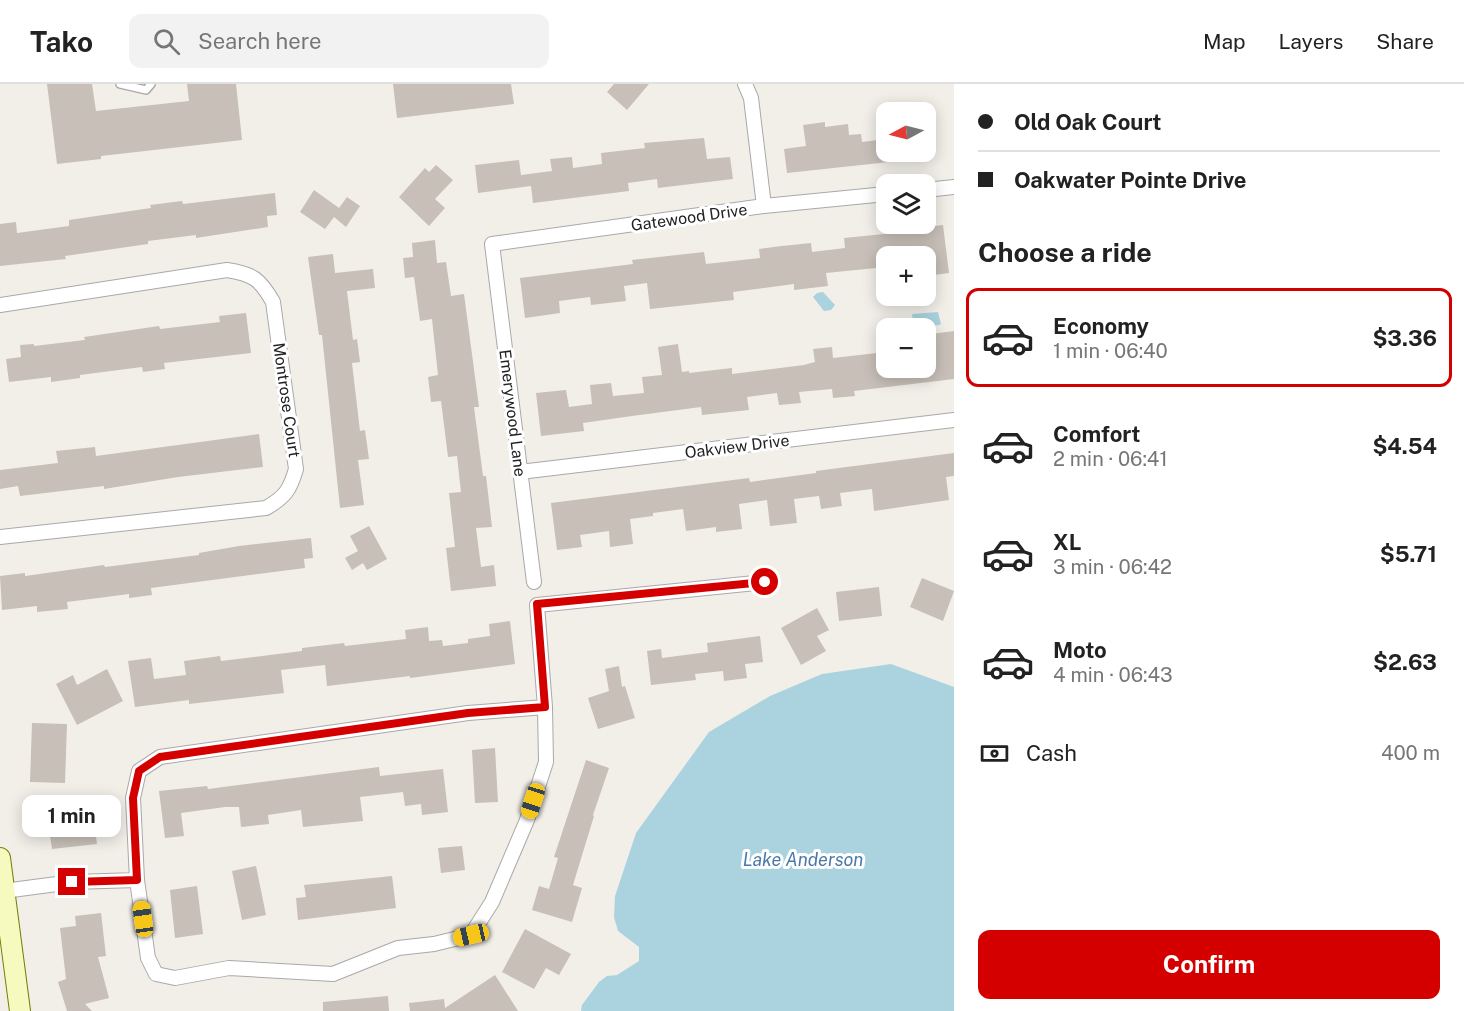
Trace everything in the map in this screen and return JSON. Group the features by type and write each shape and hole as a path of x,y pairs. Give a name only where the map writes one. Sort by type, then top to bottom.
{"street":[{"path":"745,84 751,98 764,206"},
{"path":"936,189 954,187"},
{"name":"Gatewood Drive","path":"492,244 764,206 876,195"},
{"name":"Emerywood Lane","path":"492,244 534,582"},
{"name":"Montrose Court","path":"0,305 227,270 249,274 264,285 273,302 296,469 291,487 279,500 266,508 0,537"},
{"name":"Oakview Drive","path":"520,472 954,420"},
{"path":"545,707 468,713 160,757 139,771 133,798 137,880 148,958 156,974 175,978 230,968 333,974 398,948 434,944 471,935 492,902 527,819 546,762 545,707 537,604 765,582"},
{"path":"0,858 5,932 20,1011"},
{"path":"4,891 72,882 137,880"}],"lane":[{"path":"120,84 146,90 151,84"}],"water":[{"path":"823,292 835,305 831,310 824,311 813,297"},
{"path":"938,312 941,324 936,325 936,318 913,318 912,314"},
{"name":"Lake Anderson","path":"891,664 954,687 954,1011 581,1011 582,1005 599,982 607,976 617,975 639,961 639,947 618,931 614,917 615,896 636,833 709,732 770,696 822,674"}],"building":[{"path":"47,84 92,84 96,111 189,101 187,84 236,84 242,140 101,156 101,159 57,164"},
{"path":"393,84 511,84 514,104 397,118"},
{"path":"614,84 649,84 627,110 607,92"},
{"path":"825,122 825,127 848,124 849,135 861,134 862,142 876,140 876,162 889,162 787,173 784,149 806,146 803,125"},
{"path":"704,138 707,159 730,157 733,179 658,188 657,179 628,183 629,191 533,203 531,186 478,193 475,165 519,160 521,175 552,171 550,159 572,157 573,168 602,164 601,153 645,148 644,143"},
{"path":"436,165 453,180 435,199 445,208 429,226 399,197 425,168 429,172"},
{"path":"314,190 339,208 347,197 360,206 346,227 334,217 325,229 300,212"},
{"path":"275,193 277,215 267,216 268,227 196,238 196,235 148,241 148,244 65,256 66,259 0,266 0,224 16,222 17,233 69,226 69,220 151,208 150,205 182,201 183,204"},
{"path":"943,225 949,273 936,275 936,246 876,246 876,268 826,273 828,286 794,290 794,284 733,292 734,300 650,309 647,283 624,286 626,301 591,305 590,297 559,301 560,313 525,318 520,278 633,264 632,260 704,252 706,264 760,258 759,249 782,246 811,243 812,252 845,248 844,238 884,234 936,234 936,226"},
{"path":"435,240 437,263 446,262 451,296 464,294 479,407 474,407 492,527 476,528 481,567 494,565 496,586 451,591 446,548 455,547 449,493 461,492 457,456 448,457 441,401 431,402 428,377 438,375 432,319 420,321 414,277 405,278 403,258 413,257 412,243"},
{"path":"333,254 335,273 373,269 375,288 347,291 353,340 357,339 360,362 352,363 360,431 365,430 369,459 358,460 364,505 340,508 322,335 319,335 308,257"},
{"path":"246,313 251,353 164,363 165,369 143,372 142,367 80,375 80,378 51,382 51,377 9,382 6,359 21,357 20,345 34,344 34,346 85,340 84,337 159,326 160,329 220,322 219,316"},
{"path":"954,331 954,379 854,391 855,396 833,398 832,389 799,392 801,403 779,405 777,393 747,397 749,410 702,415 701,407 583,423 584,431 541,436 536,393 566,390 569,407 592,404 590,385 611,383 613,396 644,393 642,377 662,375 658,347 678,344 682,372 689,371 689,373 732,368 732,374 804,365 815,362 813,349 832,347 833,358 876,353 876,378 936,378 936,333"},
{"path":"259,434 263,467 104,489 104,486 20,496 18,486 0,489 0,470 58,463 56,451 95,447 96,456"},
{"path":"954,453 954,476 946,477 949,500 874,511 872,489 840,493 842,506 821,509 819,496 794,499 797,523 770,526 767,500 739,504 742,529 716,532 716,527 686,531 683,509 630,519 633,544 610,547 609,531 580,535 582,547 557,550 551,503 749,478 750,482"},
{"path":"369,526 387,559 367,570 363,563 352,570 345,558 358,551 350,536"},
{"path":"311,538 313,558 304,559 305,568 151,588 152,595 129,598 129,594 67,602 68,609 37,612 37,606 2,610 0,576 25,573 25,576 104,565 105,567 199,555 199,553 239,546"},
{"path":"922,578 954,591 943,621 910,607"},
{"path":"879,587 882,616 839,621 836,592"},
{"path":"817,608 829,630 817,636 826,651 801,665 781,628"},
{"path":"510,621 515,664 327,686 325,665 281,670 284,693 189,704 189,700 135,707 128,661 151,658 154,679 186,675 184,661 220,656 221,661 302,651 302,648 344,643 345,646 406,639 405,630 428,627 429,641 442,640 443,646 468,643 468,639 490,636 489,624"},
{"path":"760,636 763,662 745,664 747,678 724,681 723,671 695,674 696,680 651,685 647,651 661,649 662,658 708,652 707,643"},
{"path":"619,666 622,687 625,686 635,718 598,729 588,698 609,691 605,669"},
{"path":"107,669 123,701 77,725 56,684 73,675 77,685"},
{"path":"32,723 67,724 65,783 30,782"},
{"path":"495,748 498,802 475,803 472,750"},
{"path":"586,760 609,768 573,885 582,888 572,922 532,910 539,886 549,889 558,858 554,857"},
{"path":"379,767 380,776 443,769 448,812 422,815 421,804 405,806 403,792 360,797 363,821 303,827 301,810 268,815 269,824 241,827 239,807 225,807 181,813 184,836 165,838 159,791 207,786 208,789"},
{"path":"91,798 97,844 52,849 47,816 60,814 59,802"},
{"path":"462,846 465,870 441,873 438,848"},
{"path":"256,866 266,915 242,920 232,871"},
{"path":"392,876 396,908 298,920 296,898 306,897 304,885"},
{"path":"197,886 203,934 175,938 170,890"},
{"path":"101,913 106,956 98,957 109,998 85,1004 92,1011 67,1011 58,982 66,979 60,928 76,926 75,916"},
{"path":"525,929 571,954 559,975 546,968 534,989 502,972"},
{"path":"495,975 518,1011 410,1011 409,1003 444,999 445,1008"},
{"path":"388,996 389,1011 323,1011 323,1002"}],"route":[{"path":"72,882 137,880 133,798 139,771 160,757 468,713 545,707 537,604 765,582"}]}
